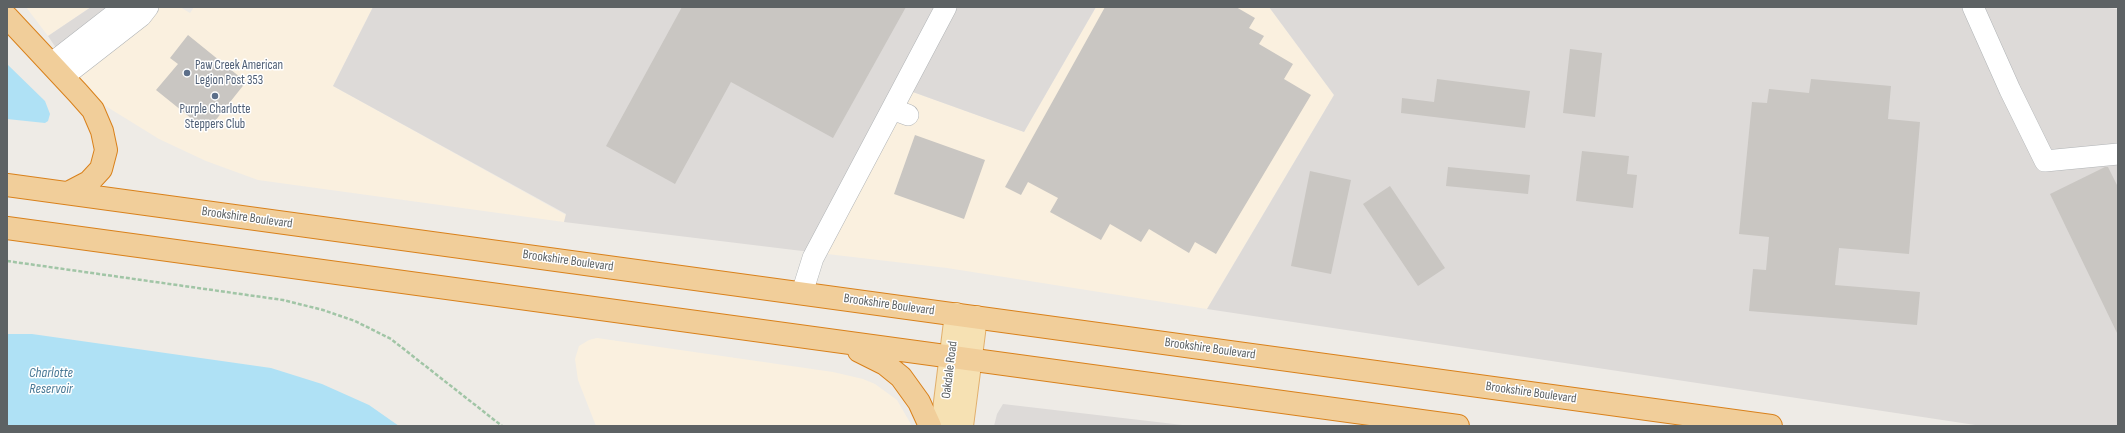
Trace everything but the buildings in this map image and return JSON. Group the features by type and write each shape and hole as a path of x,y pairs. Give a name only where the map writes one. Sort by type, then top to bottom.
{"highway":[{"path":"7,17 58,69 96,115 102,131 106,150 102,165 96,177 68,193"},
{"name":"Brookshire Boulevard","path":"7,185 1771,426"},
{"path":"7,228 839,343 1458,426"},
{"path":"839,343 876,359 901,377 919,402 930,426"}],"main road":[{"name":"Oakdale Road","path":"962,426 961,359 966,316"},
{"name":"Oakdale Road","path":"942,426 961,359"}],"lane":[{"path":"58,69 124,7"},
{"path":"58,69 141,16 148,7"},
{"path":"802,293 813,258 900,112 946,7"},
{"path":"1973,7 2010,90 2045,161 2118,154"}],"path":[{"path":"7,261 283,300 323,310 355,321 391,339 502,426"}],"shaded area":[{"path":"26,7 91,7 48,36"},
{"path":"91,7 147,7 66,63 48,36"},
{"path":"147,7 180,7 190,13 194,7 373,7 333,86 566,215 564,222 258,180 206,161 159,139 104,105 66,63"},
{"path":"373,7 1096,7 1024,132 910,91 827,254 564,222 566,214 333,86"},
{"path":"1096,7 1269,7 1334,95 1207,309 947,268 827,254 910,91 1024,132"},
{"path":"1269,7 2097,7 2118,9 2118,426 1982,426 1207,309 1334,95"},
{"path":"597,338 833,372 863,379 875,384 897,400 912,426 596,426 578,380 575,359 579,346 589,340"},
{"path":"1003,404 1191,426 994,426 997,414"}],"water":[{"path":"7,64 45,101 50,114 48,121 45,123 7,119"},
{"name":"Charlotte Reservoir","path":"7,334 32,334 271,368 322,384 369,405 399,426 7,426"}],"place":[{"name":"Paw Creek American Legion Post 353","path":"187,73"},
{"name":"Purple Charlotte Steppers Club","path":"215,96"}]}
